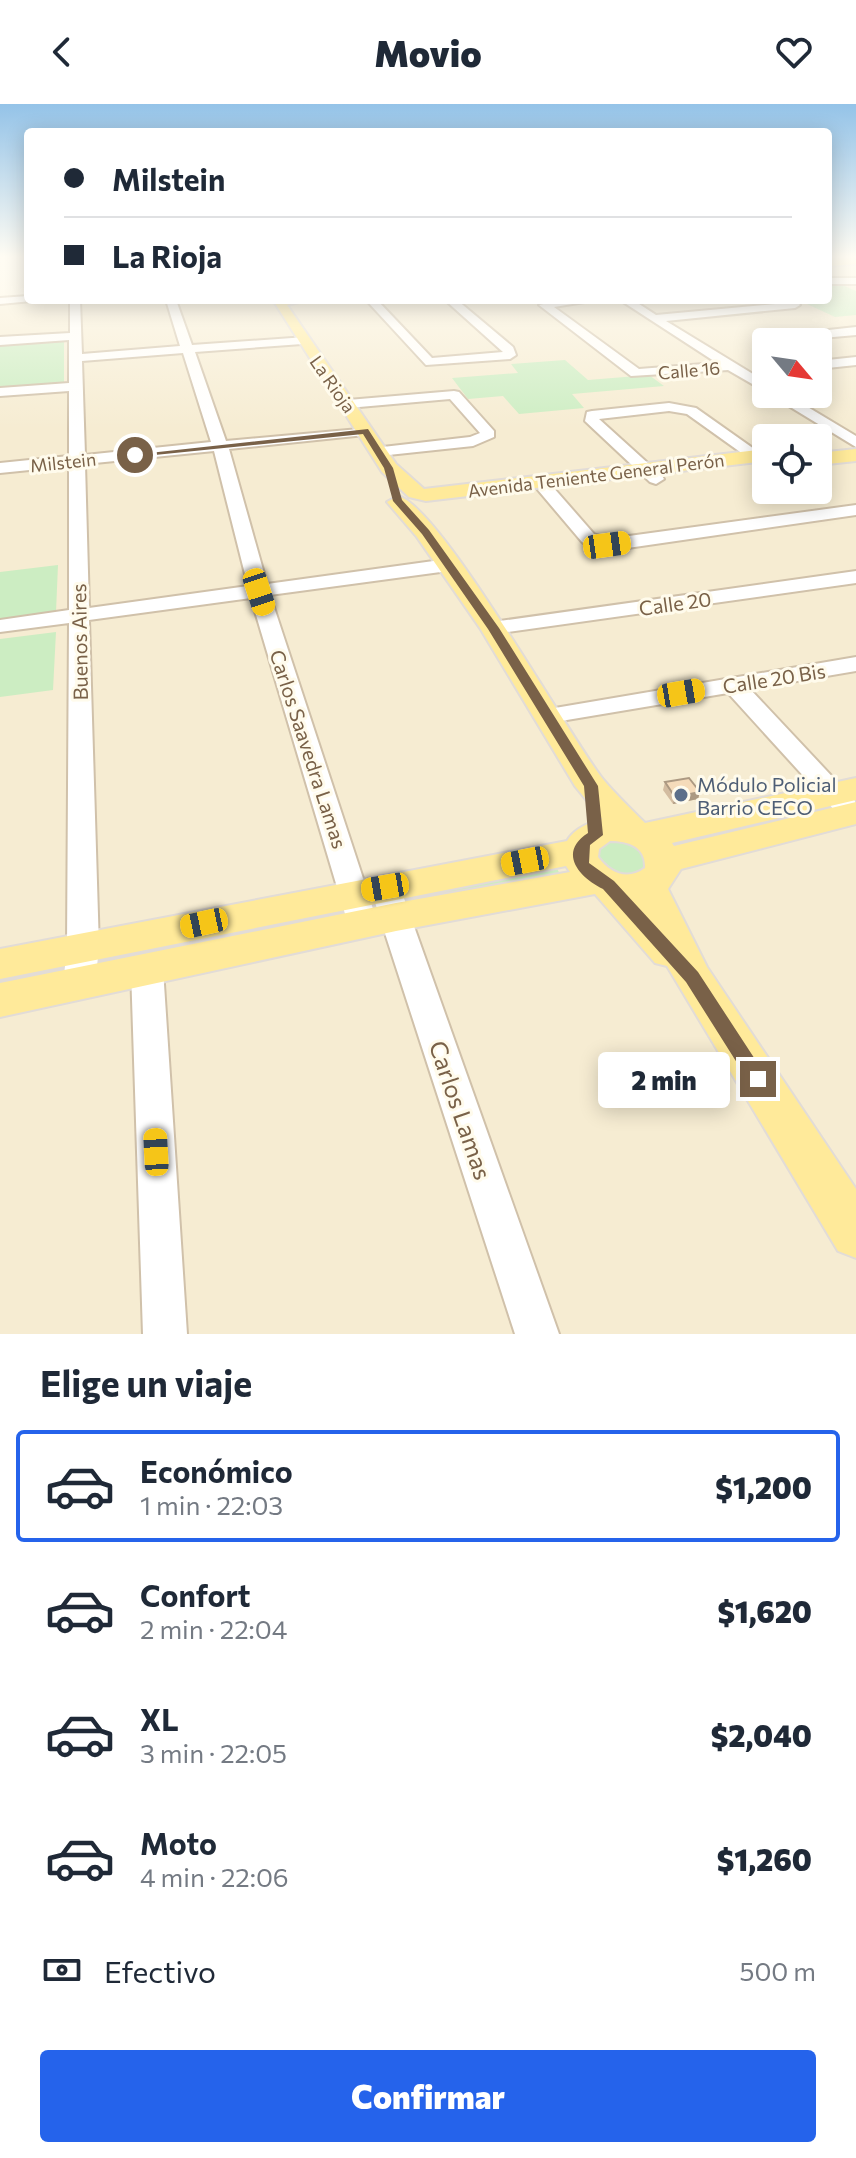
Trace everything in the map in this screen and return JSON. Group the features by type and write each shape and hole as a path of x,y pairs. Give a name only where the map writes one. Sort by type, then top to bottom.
{"main road":[{"name":"La Rioja","path":"286,314 384,460 392,489 416,504 448,565 493,628 591,786 648,853 692,977"},
{"path":"832,447 856,443"},
{"path":"832,458 856,455"},
{"name":"Avenida Teniente General Perón","path":"416,504 752,460"},
{"name":"Avenida Teniente General Perón","path":"416,504 546,490 650,474"},
{"name":"La Rioja","path":"591,786 596,862 692,977 856,1233"},
{"path":"596,862 626,888 648,853 850,803"},
{"path":"0,1000 81,966 596,862 615,829 648,853"},
{"path":"0,964 147,969 375,905"}],"street":[{"name":"Buenos Aires","path":"75,314 81,966"},
{"name":"Carlos Saavedra Lamas","path":"176,314 220,446 259,592 375,905"},
{"path":"384,314 430,362 510,355 509,350 467,314"},
{"name":"Calle 16","path":"556,314 630,371 648,374 752,370"},
{"path":"651,314 752,379"},
{"path":"657,318 689,314"},
{"path":"832,334 856,331"},
{"path":"0,341 75,336"},
{"path":"76,358 302,340"},
{"path":"832,362 856,361"},
{"path":"0,392 77,386"},
{"path":"348,404 454,395 489,434 483,439 384,460"},
{"path":"650,474 592,421 592,415 677,408 691,411 752,452"},
{"path":"799,408 856,443"},
{"name":"Milstein","path":"0,468 365,431"},
{"path":"546,490 595,543 607,545 856,510"},
{"path":"0,626 448,565"},
{"name":"Calle 20","path":"493,628 856,577"},
{"name":"Calle 20 Bis","path":"549,716 856,664"},
{"path":"733,684 850,803"},
{"name":"Carlos Lamas","path":"375,905 537,1334"},
{"path":"147,969 165,1334"}],"shaded area":[{"path":"0,314 856,314 856,1334 0,1334"}],"green space":[{"path":"829,314 856,314 856,315 835,317"},
{"path":"64,341 64,383 0,389 0,346"},
{"path":"565,360 588,380 649,375 664,386 572,394 584,408 519,414 503,396 468,399 452,378 518,373 511,364"},
{"path":"58,565 56,612 0,619 0,572"},
{"path":"56,632 53,690 0,697 0,639"},
{"path":"633,837 650,864 629,879 596,869 597,850 607,841"},
{"path":"554,863 561,876 424,905 419,892"}],"building":[{"path":"689,778 700,792 675,797 665,782"}],"place":[{"name":"Módulo Policial Barrio CECO","path":"681,795"}],"route":[{"path":"135,455 365,431 389,468 397,501 425,532 493,628 591,786 596,835 583,843 580,851 582,865 608,885 692,977 758,1079"}]}
